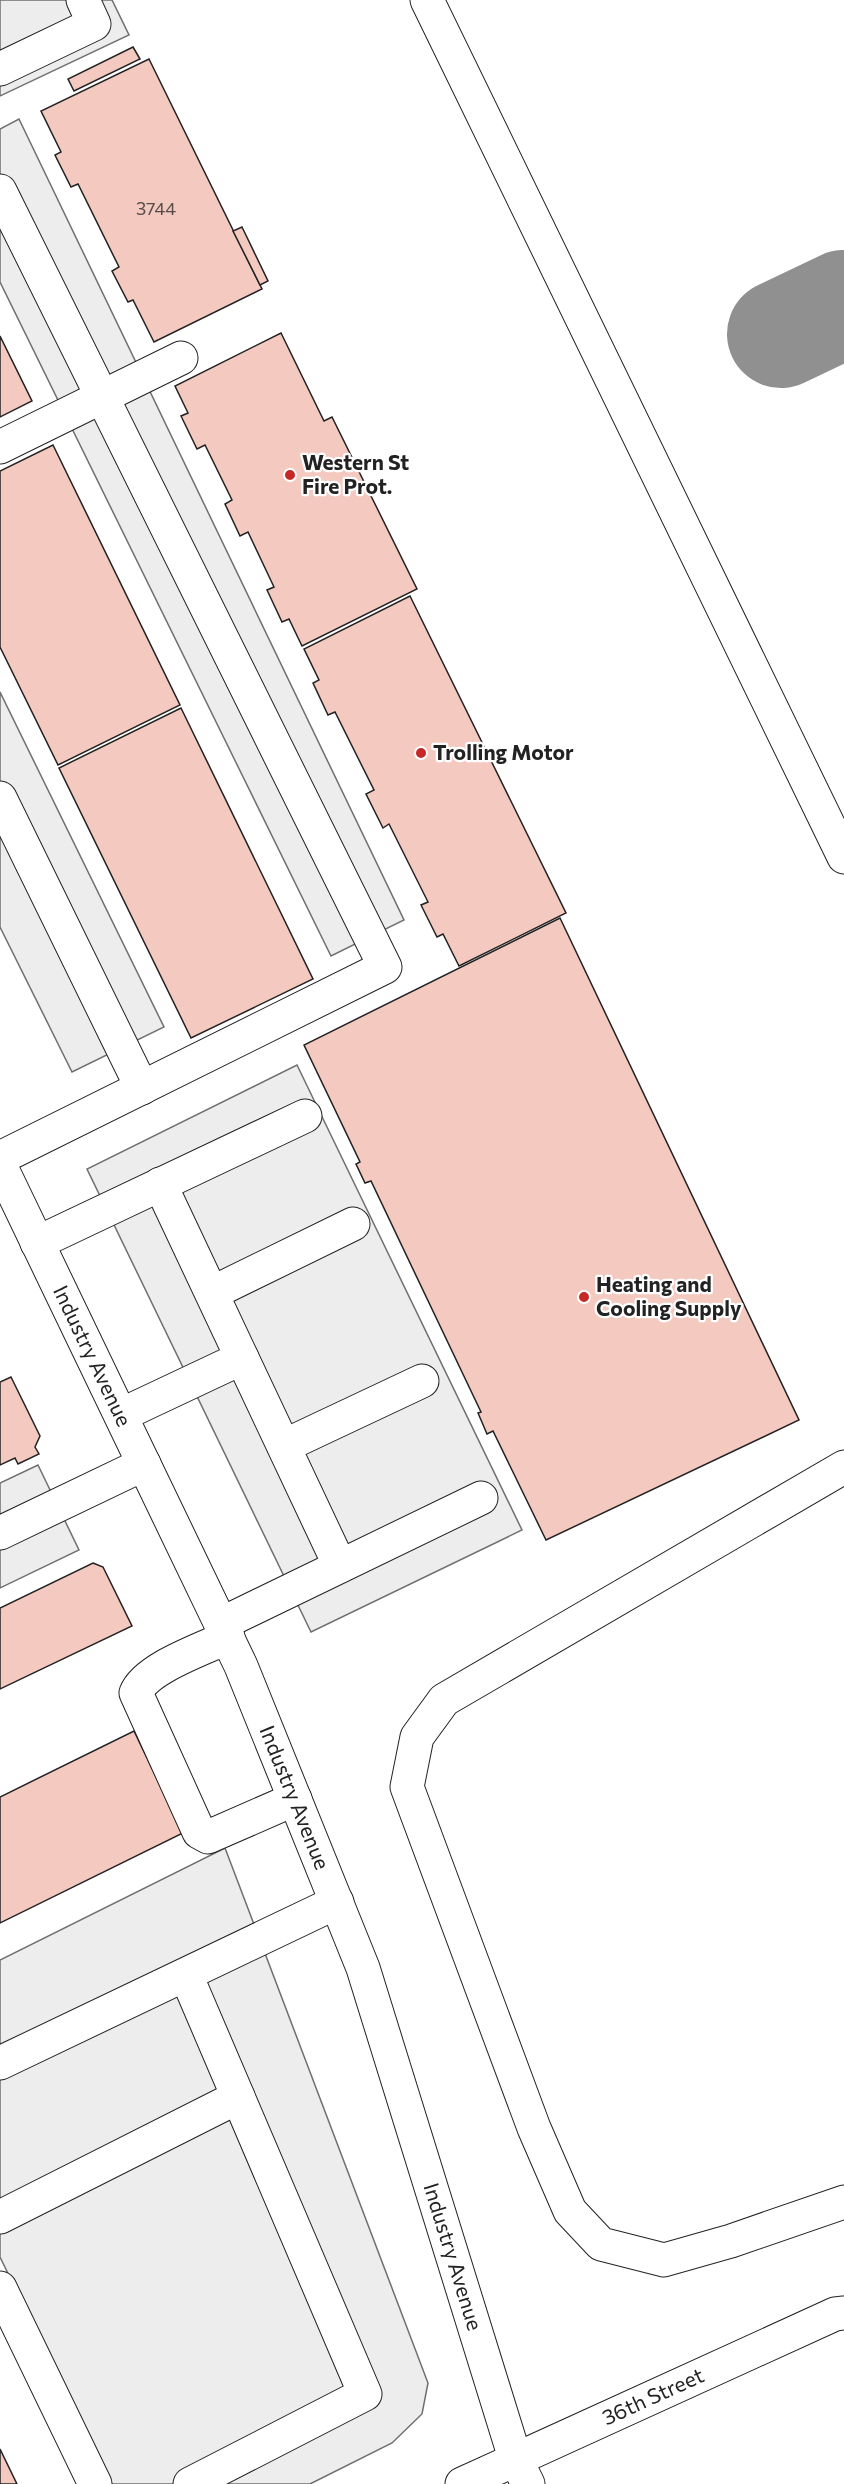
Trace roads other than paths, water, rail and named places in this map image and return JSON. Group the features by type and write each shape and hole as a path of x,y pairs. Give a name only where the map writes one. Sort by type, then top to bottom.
{"street":[{"path":"0,69 94,24 82,0"},
{"path":"426,0 844,857"},
{"path":"0,191 385,967 0,1158"},
{"path":"0,447 181,358"},
{"path":"0,798 142,1088"},
{"path":"37,1243 304,1116"},
{"name":"Industry Avenue","path":"0,1165 224,1631 337,1902 363,1968 521,2471"},
{"path":"160,1184 340,1566"},
{"path":"212,1293 352,1224"},
{"path":"121,1415 242,1358"},
{"path":"284,1446 422,1381"},
{"path":"0,1533 144,1464"},
{"path":"844,1467 444,1700 417,1737 407,1787 534,2128 570,2211 601,2244 664,2259 731,2241 844,2202"},
{"path":"295,1799 208,1837 199,1832 136,1693 140,1682 224,1631 340,1566 481,1498"},
{"path":"0,2063 337,1902"},
{"path":"186,1975 365,2394 190,2484"},
{"path":"0,2217 238,2097"},
{"path":"0,2288 95,2484"},
{"name":"36th Street","path":"462,2484 521,2471 835,2314 844,2313"}],"place":[{"name":"Western St Fire Prot.","path":"290,475"},
{"name":"Trolling Motor","path":"421,753"},
{"name":"Heating and Cooling Supply","path":"584,1297"}]}
